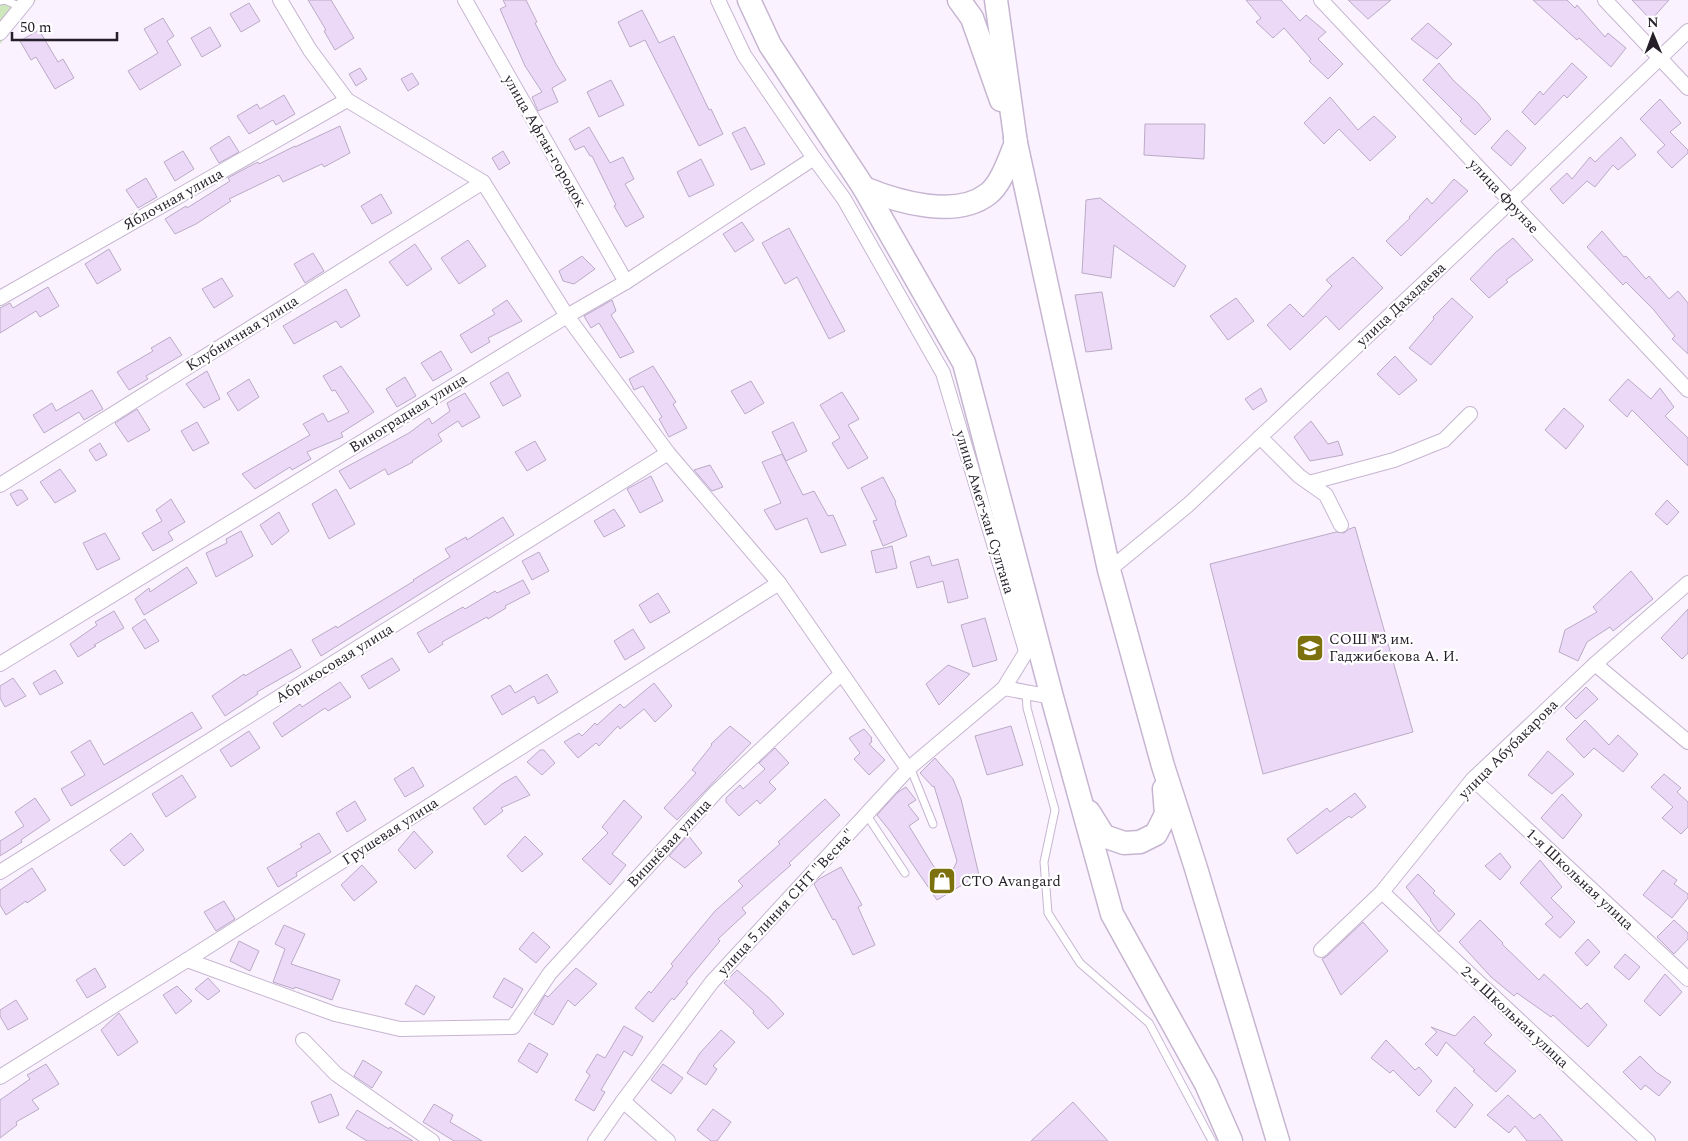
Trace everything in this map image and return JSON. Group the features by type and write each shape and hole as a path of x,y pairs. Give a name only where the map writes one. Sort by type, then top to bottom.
{"main road":[{"path":"749,0 770,45 864,188 964,363 1031,643 1052,697 1112,914 1206,1084 1231,1141"},
{"path":"763,0 770,45"},
{"path":"864,188 909,203 935,207 968,204 988,194 1000,179 1016,143 972,18 959,0"},
{"path":"996,0 1016,143 1109,570 1163,766 1196,865 1278,1141"},
{"path":"1079,797 1104,836 1124,843 1140,842 1156,834 1166,814 1163,766"}],"street":[{"path":"280,0 310,50 347,100 483,182 567,316 668,453 779,583 909,768"},
{"name":"улица Афган-городок","path":"465,0 626,282"},
{"name":"улица Амет-хан Султана","path":"718,0 744,55 844,199 943,373 1031,643"},
{"name":"улица Фрунзе","path":"1321,0 1688,390"},
{"path":"1604,0 1688,88"},
{"path":"0,33 24,4"},
{"name":"улица Дахадаева","path":"1109,570 1188,505 1510,202 1688,31"},
{"name":"Яблочная улица","path":"0,298 347,100"},
{"name":"Виноградная улица","path":"0,664 567,316 626,282 814,158"},
{"name":"Клубничная улица","path":"0,484 483,182"},
{"path":"1309,483 1394,460 1444,440 1470,414"},
{"path":"1260,436 1299,476 1326,495 1340,525"},
{"name":"Абрикосовая улица","path":"0,872 668,453"},
{"name":"Грушевая улица","path":"0,1077 779,583"},
{"name":"улица Абубакарова","path":"1321,950 1382,892 1473,779 1595,664 1688,583"},
{"name":"улица 5 линия СНТ \"Весна\"","path":"595,1141 712,982 909,768 1004,688 1031,643"},
{"path":"1595,664 1688,742"},
{"name":"Вишнёвая улица","path":"187,960 335,1014 400,1029 513,1027 550,972 716,792 842,674"},
{"path":"1004,688 1052,697"},
{"name":"1-я Школьная улица","path":"1473,779 1688,979"},
{"name":"2-я Школьная улица","path":"1382,892 1648,1141"},
{"path":"303,1040 336,1074 432,1141"},
{"path":"623,1101 668,1141"}],"lane":[{"path":"0,2 5,0 24,4"},
{"path":"1026,692 1027,708 1054,810 1044,862 1048,913 1080,963 1149,1023 1212,1141"},
{"path":"909,768 933,824"},
{"path":"866,814 905,873"}],"green space":[{"path":"0,0 36,0 0,44"}],"building":[{"path":"308,0 331,0 354,38 335,50 324,31 326,30"},
{"path":"503,0 526,0 537,22 535,23 566,80 552,88 558,102 538,111 532,97 542,92 525,66 500,9 506,6"},
{"path":"1246,0 1281,0 1300,21 1306,15 1326,32 1318,39 1343,64 1328,79 1309,61 1311,59 1284,28 1273,38 1256,22 1261,18"},
{"path":"1348,0 1391,0 1368,19"},
{"path":"1533,0 1567,0 1575,8 1577,5 1605,37 1608,33 1626,48 1611,67 1579,38 1577,40"},
{"path":"1632,0 1669,0 1651,20"},
{"path":"249,3 260,21 241,32 230,14"},
{"path":"642,10 659,43 674,36 709,110 711,109 723,134 699,146 645,40 630,47 618,22"},
{"path":"163,18 174,36 167,41 181,65 140,90 128,71 158,53 144,29"},
{"path":"1428,23 1452,44 1437,59 1411,39"},
{"path":"210,27 221,46 202,57 191,38"},
{"path":"39,30 58,62 63,59 74,78 55,89 36,57 31,60 20,41"},
{"path":"1439,63 1491,119 1475,135 1460,121 1462,119 1423,80"},
{"path":"1572,63 1587,77 1567,98 1564,95 1535,125 1522,112 1540,91 1543,95"},
{"path":"360,68 367,79 356,86 349,74"},
{"path":"412,73 419,84 408,91 401,79"},
{"path":"611,80 624,105 599,117 587,92"},
{"path":"284,95 295,114 276,125 273,120 249,134 237,116 257,104 260,109"},
{"path":"1330,97 1358,130 1374,116 1396,137 1370,161 1339,129 1324,144 1304,123"},
{"path":"1660,99 1681,123 1670,132 1688,150 1688,153 1672,168 1657,152 1665,145 1640,119"},
{"path":"1145,124 1205,124 1204,159 1144,155"},
{"path":"340,126 350,153 324,167 322,164 283,182 279,175 229,199 231,201 196,224 175,234 165,219 186,206 187,208 230,181 228,178 248,167 258,162 259,164"},
{"path":"589,127 610,163 623,157 634,179 625,184 644,217 626,227 614,206 616,205 592,156 590,156 584,146 575,150 569,139"},
{"path":"745,127 765,164 751,170 732,133"},
{"path":"1507,130 1526,148 1511,166 1491,148"},
{"path":"229,136 239,152 219,163 210,148"},
{"path":"1621,137 1636,155 1618,170 1613,165 1595,187 1587,181 1563,204 1550,189 1567,173 1572,179 1590,157 1595,162"},
{"path":"183,151 194,169 175,181 164,162"},
{"path":"503,151 510,163 499,170 492,158"},
{"path":"701,159 714,185 689,197 677,172"},
{"path":"146,178 157,197 138,208 126,190"},
{"path":"1454,179 1468,191 1401,256 1386,241 1427,198 1432,204"},
{"path":"381,194 392,213 372,224 361,206"},
{"path":"1100,198 1186,266 1174,287 1114,245 1111,278 1082,273 1086,200"},
{"path":"742,222 754,240 735,252 723,234"},
{"path":"789,228 845,331 829,339 797,277 785,284 762,243"},
{"path":"1602,231 1624,257 1626,256 1646,279 1649,276 1669,299 1678,291 1688,303 1688,354 1672,339 1675,336 1653,309 1626,282 1623,285 1587,247"},
{"path":"1513,238 1533,260 1506,280 1508,282 1489,298 1470,279 1496,252"},
{"path":"468,240 486,266 459,284 441,258"},
{"path":"415,244 432,269 407,286 389,262"},
{"path":"109,249 121,270 97,284 85,264"},
{"path":"313,253 324,271 305,283 294,264"},
{"path":"582,256 595,269 574,284 563,281 559,271"},
{"path":"1353,257 1383,288 1339,330 1326,316 1290,350 1267,325 1290,304 1303,317 1332,286 1326,280"},
{"path":"222,278 233,296 214,308 202,289"},
{"path":"48,287 59,306 40,317 36,311 0,333 0,308 10,303 13,308"},
{"path":"346,289 360,316 341,328 336,321 294,344 283,326"},
{"path":"1102,292 1112,349 1086,352 1075,295"},
{"path":"1236,298 1254,321 1228,340 1210,316"},
{"path":"1452,298 1473,317 1431,365 1409,348 1434,319 1433,317"},
{"path":"507,300 522,321 488,338 490,342 471,353 460,335 495,314 492,310"},
{"path":"612,300 616,311 611,315 634,352 620,358 599,323 591,328 584,316"},
{"path":"170,337 182,355 146,376 148,379 129,390 117,372 153,351 151,348"},
{"path":"441,351 452,370 433,381 421,363"},
{"path":"1395,356 1417,380 1399,395 1377,374"},
{"path":"341,366 374,412 341,433 343,437 307,452 311,459 292,470 290,467 255,489 242,474 310,435 303,424 323,413 328,422 349,412 335,390 332,391 323,376"},
{"path":"653,366 676,402 673,404 687,428 669,437 659,419 662,417 643,386 634,390 629,379"},
{"path":"207,371 220,399 204,408 186,384"},
{"path":"508,372 521,396 503,406 490,383"},
{"path":"405,377 416,396 397,407 386,389"},
{"path":"249,379 259,397 238,411 227,393"},
{"path":"1628,379 1651,399 1660,388 1674,407 1665,416 1688,438 1688,466 1632,410 1627,417 1609,400"},
{"path":"751,381 764,403 745,414 731,391"},
{"path":"1261,388 1267,401 1253,410 1245,399"},
{"path":"92,390 103,409 84,420 79,412 44,433 33,415 52,403 56,411"},
{"path":"842,392 859,419 848,425 868,458 848,469 832,443 840,438 820,405"},
{"path":"465,393 480,417 462,427 458,421 438,434 442,441 413,462 388,475 385,469 350,489 339,471 409,433 429,418 432,424 450,411 447,403"},
{"path":"1564,408 1584,426 1566,449 1545,430"},
{"path":"137,409 150,430 128,442 115,423"},
{"path":"1311,421 1328,444 1338,441 1343,455 1310,461 1294,437"},
{"path":"197,422 209,443 193,451 181,431"},
{"path":"793,422 807,451 786,461 772,432"},
{"path":"535,441 546,460 527,471 515,452"},
{"path":"100,443 107,455 96,461 89,450"},
{"path":"782,454 803,495 814,491 828,516 833,515 846,545 821,553 807,518 776,530 764,510 781,503 762,462"},
{"path":"710,465 723,487 712,491 694,470"},
{"path":"60,469 76,491 55,503 40,482"},
{"path":"651,476 663,501 640,513 627,489"},
{"path":"883,477 896,502 907,536 883,546 873,521 877,520 861,488"},
{"path":"336,489 355,524 329,539 312,504"},
{"path":"22,490 28,499 17,506 10,494"},
{"path":"171,499 185,522 168,532 173,540 153,551 142,533 162,521 156,510"},
{"path":"1667,500 1679,512 1667,525 1655,514"},
{"path":"614,509 625,526 604,537 594,521"},
{"path":"279,512 289,531 272,545 260,525"},
{"path":"503,517 514,535 321,656 312,640 336,626 337,628 414,581 450,557 445,549 466,537 467,540"},
{"name":"СОШ №3 им. Гаджибекова А. И.","path":"1355,527 1413,732 1263,774 1210,564 1336,532 1344,533"},
{"path":"241,531 253,556 216,577 206,553 227,543 226,539"},
{"path":"105,533 120,559 97,570 83,543"},
{"path":"892,546 897,568 876,573 871,551"},
{"path":"539,552 549,571 532,580 522,561"},
{"path":"929,556 932,566 958,559 968,598 948,603 943,581 917,588 910,562"},
{"path":"187,567 197,583 144,615 135,599 149,588 150,592"},
{"path":"1631,571 1653,599 1613,631 1610,627 1587,642 1578,661 1559,652 1565,630 1597,612 1593,607"},
{"path":"523,580 530,593 505,606 506,608 488,619 487,617 442,642 443,644 429,653 417,633 463,607 465,609 495,591 497,593"},
{"path":"658,593 670,612 650,623 639,605"},
{"path":"1688,609 1688,653 1682,659 1661,638"},
{"path":"114,611 124,628 94,645 96,646 78,657 70,644 97,625 95,622"},
{"path":"985,618 997,660 973,667 961,625"},
{"path":"145,619 159,641 145,649 132,628"},
{"path":"633,629 645,648 625,660 614,641"},
{"path":"291,649 301,667 257,692 258,694 225,716 212,696 244,674 245,676"},
{"path":"392,658 400,670 369,689 361,676"},
{"path":"948,665 970,674 939,705 926,684"},
{"path":"55,670 63,683 40,695 33,683"},
{"path":"547,674 558,692 538,704 534,696 502,715 491,696 510,685 515,693"},
{"path":"13,678 26,696 5,707 0,698 0,686"},
{"path":"340,682 351,697 328,711 325,708 282,737 273,723 300,704 302,707"},
{"path":"654,683 672,706 655,722 644,709 620,729 618,726 599,746 596,743 578,758 564,742 579,733 582,736 595,723 597,725 620,704 624,708"},
{"path":"1586,687 1598,699 1576,719 1565,708"},
{"path":"192,712 202,728 71,806 61,789 85,775 71,752 90,740 104,765"},
{"path":"1585,720 1609,745 1618,735 1638,754 1623,772 1594,748 1584,758 1566,739"},
{"path":"730,726 751,743 677,820 664,808 696,773 692,770 711,744"},
{"path":"1011,726 1023,765 987,775 975,736"},
{"path":"864,729 872,738 872,742 869,744 885,760 869,775 854,759 860,753 849,738"},
{"path":"249,731 260,748 231,767 220,750"},
{"path":"775,748 789,763 769,782 776,789 760,804 757,800 739,816 726,802 726,798 740,785 743,789 765,769 759,763"},
{"path":"540,750 544,750 555,763 542,775 527,762"},
{"path":"1548,751 1574,774 1552,794 1528,775"},
{"path":"935,758 953,779 961,799 979,875 937,900 877,815 898,792 906,787 916,800 908,805 919,819 909,826 934,867 945,873 954,868 957,861 934,786 920,773"},
{"path":"413,767 424,786 405,797 394,779"},
{"path":"1664,774 1681,788 1677,792 1688,802 1688,827 1681,834 1662,818 1673,807 1651,787"},
{"path":"182,775 196,797 166,817 152,794"},
{"path":"516,776 530,795 501,808 503,811 485,825 473,808 502,784"},
{"path":"1355,793 1366,807 1351,818 1349,816 1297,854 1287,839 1327,808 1330,812"},
{"path":"1562,794 1582,815 1563,839 1541,818"},
{"path":"35,798 50,820 0,856 0,841 24,826 15,812"},
{"path":"825,799 840,815 789,863 791,865 742,908 746,913 718,939 720,941 686,982 688,983 674,1000 672,998 653,1022 635,1008 649,991 651,993 673,966 671,964 715,911 743,886 738,881 780,844 778,842"},
{"path":"624,800 642,817 612,854 626,865 610,885 582,859 608,833 602,827"},
{"path":"355,801 366,820 347,832 336,813"},
{"path":"414,831 433,852 415,869 398,850"},
{"path":"131,833 144,850 124,866 110,850"},
{"path":"319,833 331,852 296,873 297,876 278,887 267,868 302,847 300,844"},
{"path":"688,835 702,853 685,868 669,856"},
{"path":"525,836 543,854 522,872 507,856"},
{"path":"1500,853 1511,867 1500,880 1485,866"},
{"path":"1540,860 1562,887 1551,898 1575,922 1560,938 1545,924 1553,917 1520,883"},
{"path":"362,865 377,882 354,901 341,885"},
{"path":"841,867 862,905 858,907 875,945 853,955 835,919 833,920 814,884 819,879"},
{"path":"32,868 46,890 6,915 0,905 0,890"},
{"path":"1663,870 1677,880 1674,884 1688,894 1688,898 1672,918 1643,895"},
{"path":"1418,874 1435,891 1433,893 1455,914 1439,932 1406,887"},
{"path":"224,901 235,919 216,931 204,912"},
{"path":"1480,920 1539,980 1544,974 1581,1009 1587,1003 1607,1025 1588,1047 1553,1015 1551,1017 1517,993 1514,996 1491,977 1459,942"},
{"path":"1674,920 1688,933 1688,939 1674,954 1657,937"},
{"path":"1363,922 1388,951 1341,995 1322,959"},
{"path":"284,925 305,934 291,964 340,980 332,1000 295,987 294,989 273,982 285,949 275,944"},
{"path":"533,932 550,947 536,963 519,949"},
{"path":"1588,939 1600,952 1587,966 1575,953"},
{"path":"239,941 259,951 250,971 230,961"},
{"path":"1625,954 1640,967 1629,980 1614,967"},
{"path":"95,968 106,987 87,998 76,980"},
{"path":"576,968 597,984 575,1006 568,1000 553,1025 534,1014 545,995 548,997"},
{"path":"737,970 784,1014 768,1029 753,1013 754,1011 724,983"},
{"path":"1665,974 1682,992 1660,1016 1644,1001"},
{"path":"208,978 220,991 208,1000 195,989"},
{"path":"504,978 523,989 512,1008 493,997"},
{"path":"416,985 435,997 424,1015 405,1004"},
{"path":"177,986 192,1001 176,1014 163,995"},
{"path":"16,1000 28,1019 8,1030 0,1016 0,1010"},
{"path":"119,1013 138,1042 118,1056 101,1030"},
{"path":"1474,1016 1492,1035 1484,1043 1516,1071 1496,1092 1446,1042 1437,1056 1425,1044 1437,1032 1431,1027 1455,1036"},
{"path":"624,1026 643,1037 632,1056 624,1051 601,1090 605,1092 594,1111 575,1100 590,1075 586,1072 597,1054 605,1058"},
{"path":"721,1030 735,1042 713,1066 717,1069 706,1085 687,1073 700,1053"},
{"path":"1386,1040 1415,1070 1419,1067 1432,1081 1419,1096 1393,1070 1390,1073 1371,1058"},
{"path":"529,1043 548,1054 537,1073 518,1061"},
{"path":"1640,1056 1656,1072 1671,1082 1659,1096 1645,1085 1641,1090 1623,1072"},
{"path":"363,1060 382,1072 372,1088 354,1076"},
{"path":"46,1064 59,1084 32,1100 39,1109 16,1122 17,1125 0,1138 0,1100 30,1079 27,1075"},
{"path":"663,1064 683,1078 671,1094 651,1080"},
{"path":"1455,1087 1473,1105 1455,1128 1436,1111"},
{"path":"331,1094 339,1115 319,1123 311,1102"},
{"path":"1508,1095 1534,1119 1540,1114 1563,1141 1527,1141 1515,1126 1509,1133 1487,1115"},
{"path":"1073,1102 1108,1141 1031,1141"},
{"path":"434,1104 453,1115 450,1122 482,1141 454,1141 423,1122"},
{"path":"713,1109 731,1122 717,1141 711,1141 697,1130"},
{"path":"357,1110 413,1141 367,1141 346,1128"}],"place":[{"name":"СОШ №3 им. Гаджибекова А. И.","path":"1310,648"},
{"name":"СТО Avangard","path":"942,881"}]}
